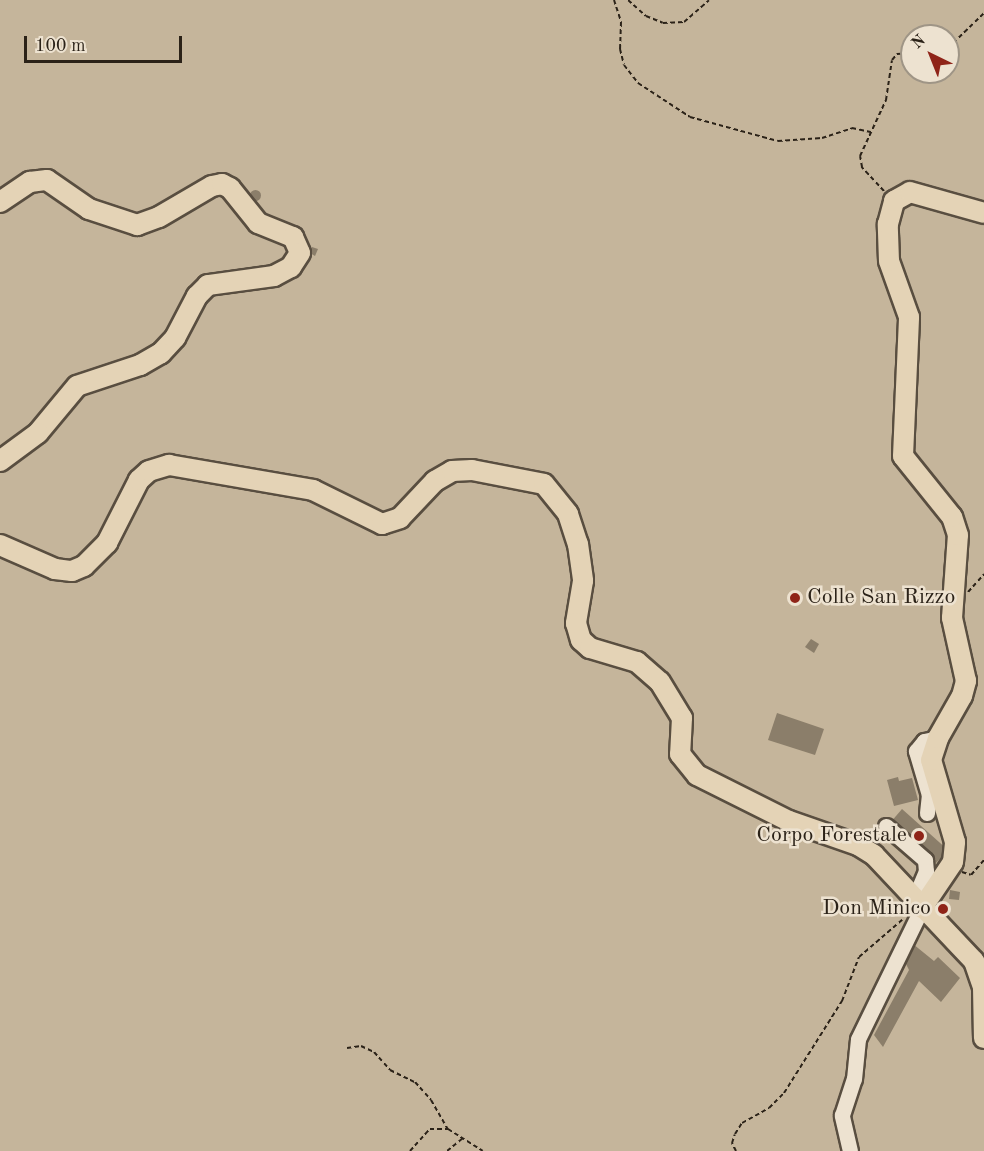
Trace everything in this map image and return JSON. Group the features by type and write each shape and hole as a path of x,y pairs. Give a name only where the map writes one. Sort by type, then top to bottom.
{"main road":[{"path":"0,202 30,182 47,180 89,210 137,225 159,217 212,186 222,184 234,191 254,219 293,237 300,253 291,267 274,276 208,285 197,296 175,338 161,353 140,365 77,386 38,434 0,461"},
{"path":"918,903 948,874 955,855 952,833 931,766 938,738 965,689 952,618 958,535 952,517 903,456 909,317 887,242 894,201 915,192 984,213"},
{"path":"0,545 55,569 72,571 84,566 107,543 139,480 149,471 169,465 313,490 382,524 400,518 435,481 452,471 472,470 539,482 559,499 575,531 583,581 576,617 579,636 590,648 644,665 660,682 679,708 682,728 678,749 689,769 789,821 866,849 968,952 980,972 984,1038"}],"street":[{"path":"927,813 929,795 916,751 924,741 938,738"},
{"path":"850,1151 842,1115 854,1079 858,1039 918,903 926,871 925,860 886,826"}],"path":[{"path":"614,0 621,22 620,49 624,65 638,83 690,117 778,141 822,138 852,128 871,132"},
{"path":"628,1 646,16 663,23 684,22 709,0"},
{"path":"960,36 984,13"},
{"path":"894,201 860,163 886,99 892,60 900,54"},
{"path":"736,1151 732,1143 735,1134 742,1123 769,1108 784,1093 842,1001 859,957 904,918"},
{"path":"347,1048 361,1046 374,1052 390,1070 415,1082 424,1090 448,1129 483,1151"},
{"path":"410,1151 430,1129 448,1129"},
{"path":"447,1151 463,1138"}],"shaded area":[{"path":"0,0 984,0 984,1151 0,1151"}],"building":[{"path":"255,189 261,195 255,201 249,195"},
{"path":"312,247 318,249 315,256 310,253"},
{"path":"811,639 819,644 814,653 805,647"},
{"path":"777,713 824,729 815,755 768,740"},
{"path":"898,777 899,781 912,778 918,800 894,806 887,780"},
{"name":"Corpo Forestale","path":"902,809 948,850 936,863 890,823"},
{"path":"950,890 960,892 959,900 949,899"},
{"path":"913,944 934,961 938,957 960,978 941,1002 919,981 883,1047 874,1035 909,970 905,962"}],"place":[{"name":"Colle San Rizzo","path":"795,598"},
{"name":"Corpo Forestale","path":"919,836"},
{"name":"Don Minico","path":"943,909"}]}
